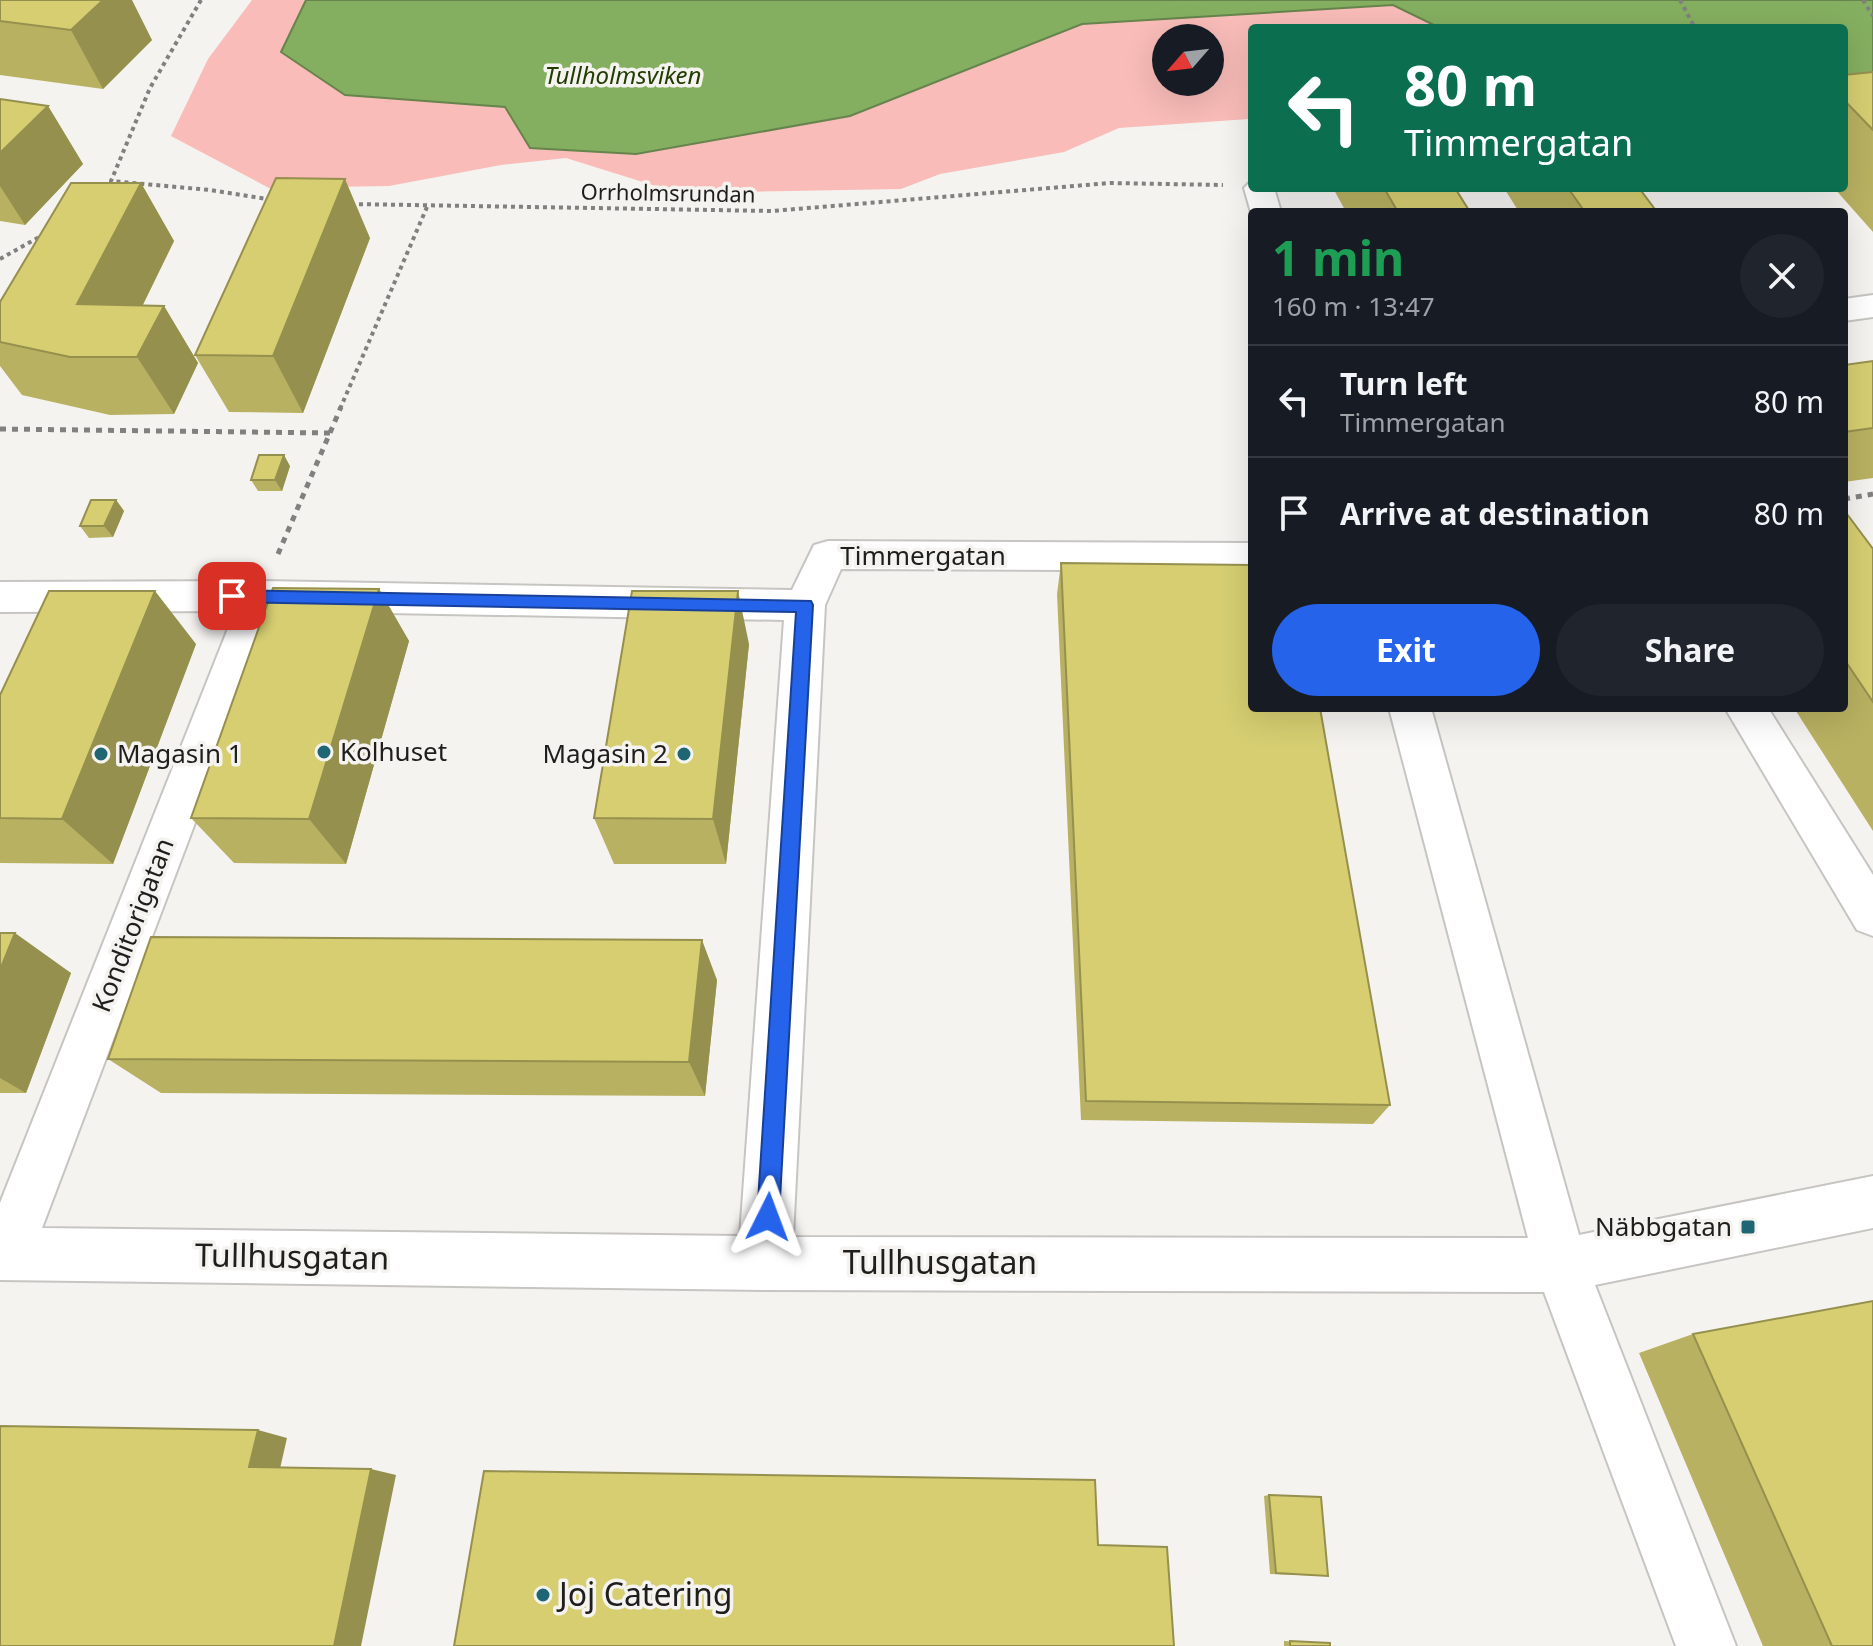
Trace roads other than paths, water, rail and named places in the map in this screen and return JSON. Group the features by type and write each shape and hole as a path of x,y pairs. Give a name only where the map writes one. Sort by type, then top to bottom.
{"street":[{"path":"1848,309 1873,306"},
{"name":"Timmergatan","path":"805,605 828,555 1248,557"},
{"path":"0,597 261,596 805,605 765,1263"},
{"name":"Konditorigatan","path":"3,1254 261,596"},
{"path":"1411,712 1561,1265 1706,1646"},
{"path":"1748,712 1873,915"},
{"name":"Tullhusgatan","path":"3,1254 765,1263 1561,1265 1873,1202"}],"water":[{"name":"Tullholmsviken","path":"306,0 1873,0 1873,99 1848,96 1848,24 1432,24 1393,5 1082,24 850,116 636,154 530,148 505,107 345,95 281,52"}],"place":[{"name":"Kolhuset","path":"324,752"},
{"name":"Magasin 1","path":"101,754"},
{"name":"Magasin 2","path":"684,754"},
{"name":"Näbbgatan","path":"1748,1227"},
{"name":"Joj Catering","path":"543,1595"}]}
